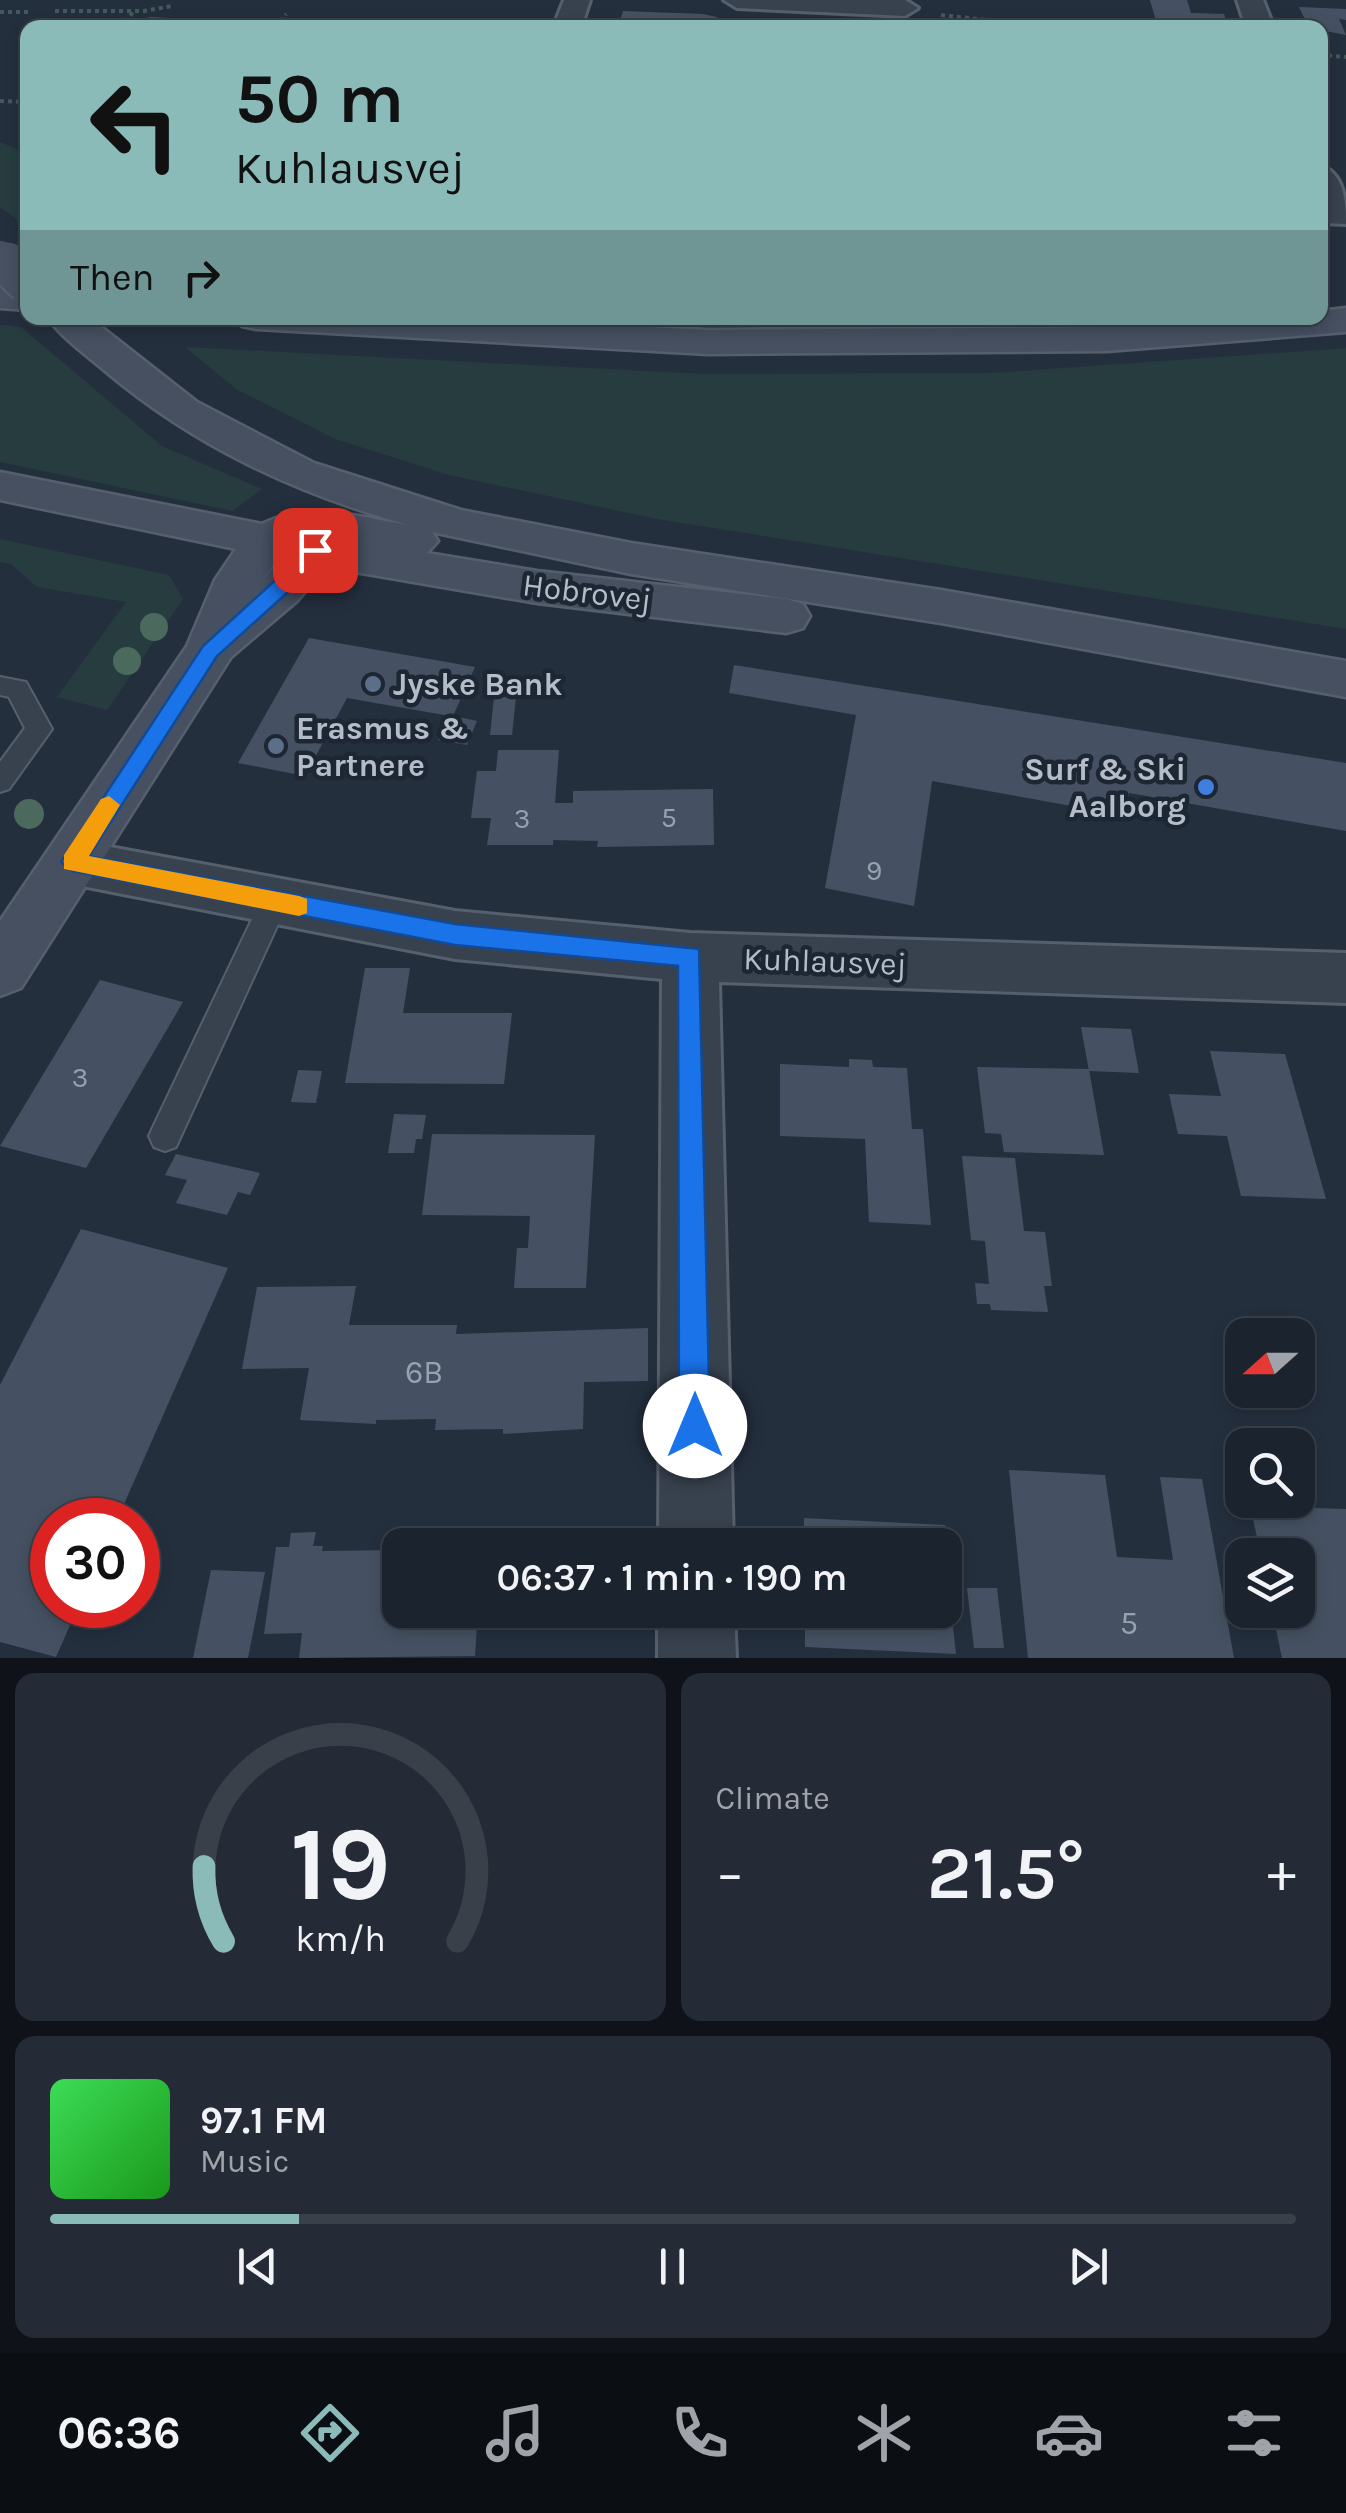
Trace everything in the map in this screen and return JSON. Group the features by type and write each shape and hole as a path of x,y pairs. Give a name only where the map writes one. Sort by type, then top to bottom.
{"main road":[{"path":"0,256 20,275"},
{"name":"Hobrovej","path":"76,325 220,434 325,521 537,587 1038,645 1180,654"},
{"path":"388,325 708,342 1106,339 1283,325"},
{"name":"Hobrovej","path":"0,486 266,540 325,521 512,557 1043,623 1180,654 1346,678"},
{"path":"210,651 280,588 325,521"},
{"path":"0,970 210,651 238,580 266,540"}],"street":[{"path":"737,0 905,12"},
{"path":"1328,196 1336,216"},
{"name":"Kuhlausvej","path":"72,862 455,935 690,957 1346,978"},
{"path":"690,957 696,1528"},
{"path":"696,1628 697,1658"}],"lane":[{"path":"0,686 16,689 39,729 0,782"},
{"path":"166,1136 274,902"}],"path":[{"path":"56,12 134,11 172,6"},
{"path":"127,20 134,11"},
{"path":"0,12 32,12"},
{"path":"905,12 982,20"},
{"path":"282,20 286,14"}],"green space":[{"path":"0,142 20,150 20,222 0,207"},
{"path":"0,325 21,327 162,446 262,489 233,511 0,462"},
{"path":"185,347 704,374 993,373 1346,348 1346,629 657,519 449,475 335,439 236,389"},
{"path":"0,539 169,575 183,599 107,710 57,697 126,602 37,587 11,564 0,562"}],"building":[{"path":"1150,0 1187,0 1191,13 1224,14 1226,20 1156,20"},
{"path":"1299,7 1346,9 1346,20 1339,19 1346,35 1328,32 1328,20 1305,20"},
{"path":"623,11 717,17 716,20 620,20"},
{"path":"149,17 192,19 191,20 147,20"},
{"path":"309,638 475,667 453,716 477,721 467,745 438,740 450,716 347,698 305,776 238,763"},
{"path":"734,665 1346,763 1346,831 1129,793 1128,816 932,781 914,906 825,888 856,715 729,693"},
{"path":"494,697 516,697 512,735 490,735"},
{"path":"498,750 559,750 555,803 573,803 573,791 713,789 714,845 597,847 598,841 553,840 553,845 487,845 491,818 471,818 477,771 496,771"},
{"path":"365,968 410,968 403,1013 512,1013 504,1084 345,1083"},
{"path":"100,980 183,1002 86,1168 0,1146"},
{"path":"1081,1027 1131,1029 1139,1073 1089,1071"},
{"path":"1210,1051 1285,1054 1326,1199 1241,1196 1227,1136 1178,1134 1169,1094 1221,1096"},
{"path":"849,1059 872,1060 873,1067 907,1068 912,1129 923,1129 931,1225 869,1222 865,1139 780,1136 780,1064 849,1067"},
{"path":"977,1067 1089,1069 1104,1155 1004,1152 1001,1134 985,1133"},
{"path":"298,1070 322,1071 316,1103 291,1102"},
{"path":"394,1114 426,1115 422,1139 416,1139 414,1153 388,1153"},
{"path":"432,1134 595,1135 586,1288 514,1288 517,1248 528,1248 530,1216 422,1215"},
{"path":"176,1154 260,1173 250,1195 238,1192 227,1215 176,1203 187,1180 165,1175"},
{"path":"962,1156 1015,1158 1024,1231 1045,1232 1052,1286 1044,1286 1048,1312 991,1310 990,1304 977,1304 975,1283 989,1284 985,1241 971,1240"},
{"path":"81,1229 228,1268 127,1498 30,1498 30,1628 69,1628 56,1657 0,1642 0,1385"},
{"path":"356,1286 349,1325 457,1325 456,1334 648,1328 648,1381 584,1382 583,1429 503,1434 503,1429 435,1430 436,1419 376,1420 376,1424 300,1420 309,1368 242,1369 257,1287"},
{"path":"1009,1470 1105,1475 1117,1557 1173,1560 1160,1477 1202,1479 1225,1608 1225,1628 1229,1628 1234,1658 1028,1658"},
{"path":"1315,1508 1346,1509 1346,1658 1282,1658 1276,1628 1315,1628 1315,1538 1257,1538 1253,1518 1315,1518"},
{"path":"804,1518 945,1528 804,1528"},
{"path":"316,1532 313,1546 323,1546 322,1551 382,1550 382,1628 477,1628 475,1656 299,1658 302,1633 264,1634 276,1547 289,1547 291,1533"},
{"path":"211,1570 265,1572 248,1658 193,1658"},
{"path":"967,1588 997,1588 1004,1648 974,1648"},
{"path":"805,1628 953,1628 956,1654 805,1647"}],"slow traffic":[{"path":"109,805 72,862 299,906"}],"place":[{"name":"Jyske Bank","path":"373,684"},
{"name":"Erasmus & Partnere","path":"276,746"},
{"name":"Surf & Ski Aalborg","path":"1206,787"}],"route":[{"path":"315,550 280,588 210,651 72,862 455,935 690,957 695,1426"}]}
